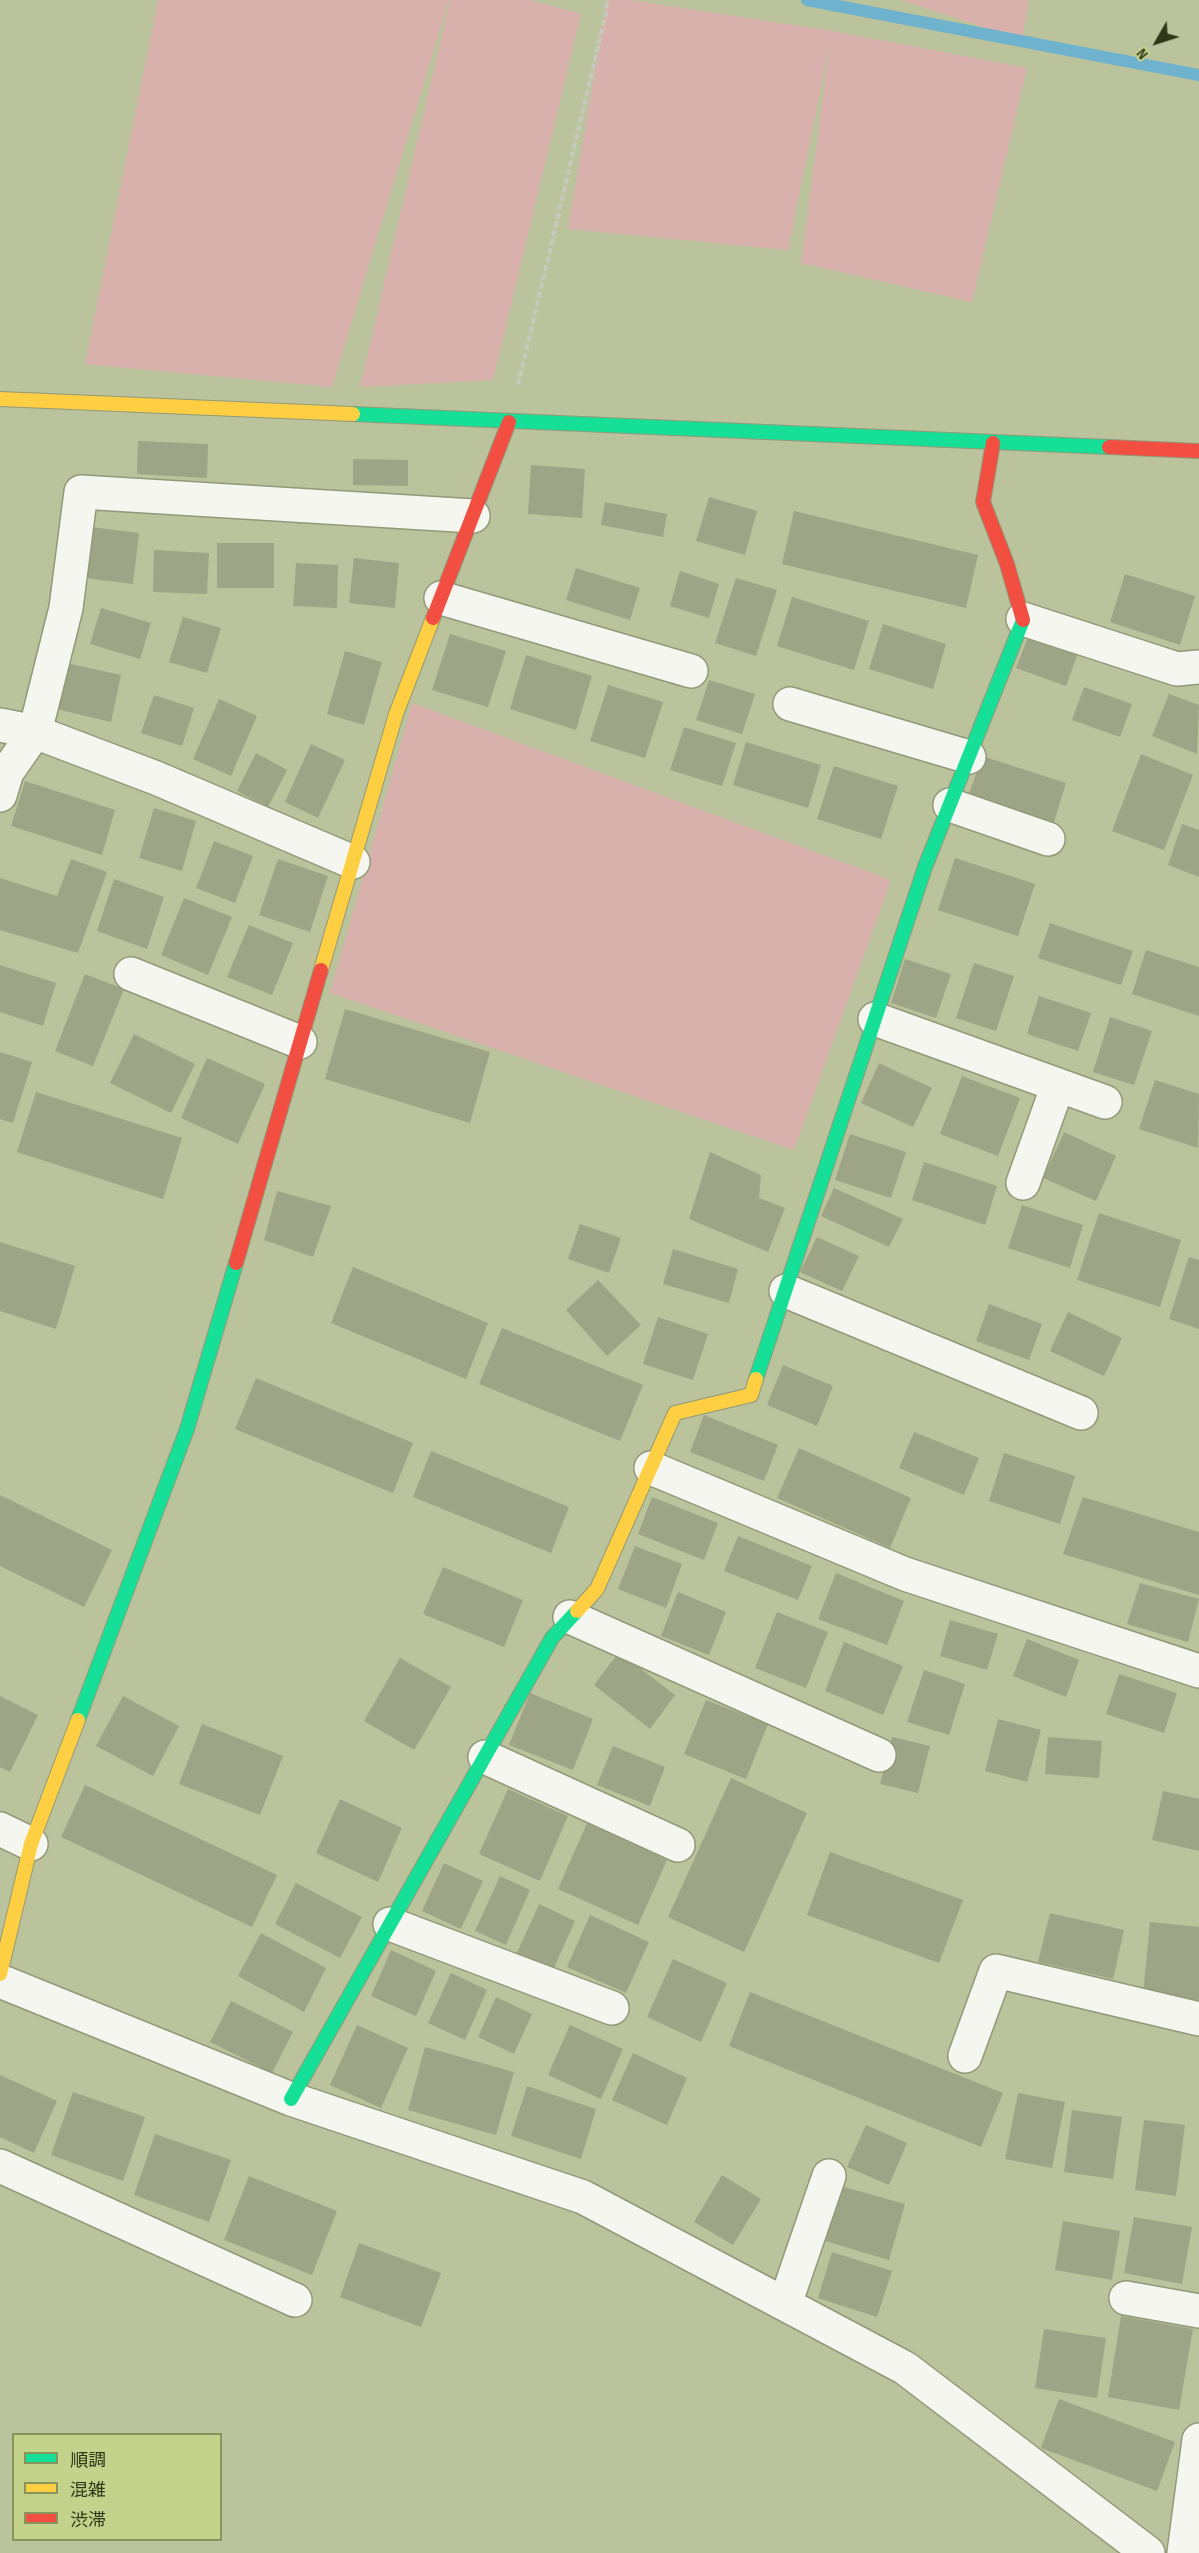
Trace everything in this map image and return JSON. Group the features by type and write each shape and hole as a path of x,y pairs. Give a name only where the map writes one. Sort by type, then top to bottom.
{"street":[{"path":"0,399 1199,451"},
{"path":"0,1974 31,1844 149,1536 187,1429 396,714 509,422"},
{"path":"291,2099 552,1638 597,1588 675,1413 751,1395 926,867 1023,619 1007,564 983,502 993,443"},
{"path":"0,795 7,772 35,732 66,608 81,492 473,516"},
{"path":"441,598 691,671"},
{"path":"1023,619 1177,669 1199,667"},
{"path":"790,704 969,757"},
{"path":"0,725 35,732 156,778 353,862"},
{"path":"950,805 1048,839"},
{"path":"131,974 300,1042"},
{"path":"875,1019 1105,1102"},
{"path":"1023,1183 1058,1086"},
{"path":"786,1291 1081,1413"},
{"path":"651,1467 905,1574 1199,1671"},
{"path":"570,1617 879,1755"},
{"path":"485,1757 678,1845"},
{"path":"0,1829 31,1844"},
{"path":"390,1924 612,2008"},
{"path":"965,2056 996,1971 1199,2019"},
{"path":"0,1981 291,2099 583,2197 905,2368 1148,2553"},
{"path":"0,2166 295,2300"},
{"path":"785,2304 830,2176"},
{"path":"1126,2298 1199,2311"},
{"path":"1184,2553 1199,2440"}],"path":[{"path":"509,422 606,13 607,0"}],"shaded area":[{"path":"158,0 449,0 332,387 85,364"},
{"path":"450,0 531,0 581,14 493,380 360,387"},
{"path":"607,0 630,0 832,31 1027,68 972,302 801,263 830,44 788,250 568,229"},
{"path":"901,0 1029,0 1022,40"},
{"path":"412,703 891,880 794,1150 330,993"}],"building":[{"path":"138,441 208,444 207,478 137,474"},
{"path":"353,459 408,460 408,486 353,485"},
{"path":"531,465 585,469 582,518 528,514"},
{"path":"709,497 757,511 745,555 696,541"},
{"path":"605,502 667,514 663,537 601,525"},
{"path":"794,511 978,555 966,608 782,564"},
{"path":"91,527 139,533 133,584 85,578"},
{"path":"217,543 274,543 274,588 217,588"},
{"path":"154,550 209,553 207,594 153,592"},
{"path":"354,558 399,563 395,608 349,603"},
{"path":"296,563 338,565 337,608 293,606"},
{"path":"576,568 640,588 630,620 566,600"},
{"path":"680,571 719,584 709,618 670,606"},
{"path":"1125,574 1195,596 1180,645 1110,622"},
{"path":"736,578 777,590 756,656 715,643"},
{"path":"792,597 869,621 854,670 777,646"},
{"path":"101,608 151,623 140,659 90,644"},
{"path":"183,617 221,628 207,673 169,662"},
{"path":"883,624 946,644 933,689 869,669"},
{"path":"1030,632 1079,650 1066,686 1016,668"},
{"path":"450,634 506,651 488,707 432,690"},
{"path":"345,651 382,662 364,725 327,714"},
{"path":"526,655 592,676 576,730 510,709"},
{"path":"62,662 121,675 111,722 52,708"},
{"path":"709,680 755,694 742,734 696,720"},
{"path":"608,685 663,702 645,758 590,741"},
{"path":"1084,687 1132,704 1120,737 1072,720"},
{"path":"1169,694 1199,705 1197,754 1152,736"},
{"path":"154,695 194,708 182,746 141,733"},
{"path":"219,699 257,716 231,776 193,759"},
{"path":"684,727 736,743 722,786 670,770"},
{"path":"746,742 821,765 808,808 733,785"},
{"path":"311,744 345,760 318,818 285,802"},
{"path":"256,753 287,770 268,807 237,791"},
{"path":"1141,754 1193,775 1164,850 1112,831"},
{"path":"982,756 1066,783 1054,822 969,794"},
{"path":"834,766 898,786 881,839 817,819"},
{"path":"25,781 115,810 102,855 11,826"},
{"path":"154,808 196,821 182,871 139,858"},
{"path":"1182,824 1199,830 1199,877 1168,865"},
{"path":"214,841 253,856 235,903 196,888"},
{"path":"955,858 1035,884 1018,936 938,910"},
{"path":"71,859 107,872 78,953 0,930 0,878 57,896"},
{"path":"278,859 328,876 310,932 259,915"},
{"path":"114,879 164,897 147,949 97,931"},
{"path":"184,898 232,917 208,975 161,955"},
{"path":"1050,923 1133,951 1121,985 1038,958"},
{"path":"249,925 293,943 272,995 227,977"},
{"path":"1146,950 1199,967 1199,1016 1132,994"},
{"path":"905,959 951,974 936,1018 891,1003"},
{"path":"974,963 1014,976 996,1031 956,1018"},
{"path":"0,965 56,983 43,1026 0,1012"},
{"path":"85,974 124,989 93,1066 55,1051"},
{"path":"1039,996 1091,1013 1078,1051 1027,1034"},
{"path":"345,1009 490,1052 470,1123 325,1079"},
{"path":"1110,1017 1152,1031 1134,1085 1093,1072"},
{"path":"134,1034 195,1064 171,1113 110,1083"},
{"path":"0,1052 32,1062 13,1123 0,1119"},
{"path":"207,1058 265,1084 238,1144 181,1118"},
{"path":"879,1063 932,1088 913,1127 861,1103"},
{"path":"962,1076 1020,1098 998,1156 940,1134"},
{"path":"1155,1080 1199,1094 1198,1148 1139,1129"},
{"path":"36,1092 182,1138 163,1199 17,1152"},
{"path":"1064,1132 1116,1156 1096,1201 1043,1178"},
{"path":"850,1134 906,1152 891,1198 835,1180"},
{"path":"710,1152 761,1175 759,1198 785,1208 768,1252 689,1219"},
{"path":"924,1162 997,1186 985,1225 912,1200"},
{"path":"834,1188 903,1219 889,1247 821,1216"},
{"path":"277,1191 331,1206 313,1257 264,1240"},
{"path":"1022,1205 1083,1225 1070,1268 1008,1248"},
{"path":"1099,1213 1181,1240 1160,1307 1077,1280"},
{"path":"580,1224 621,1238 609,1273 568,1259"},
{"path":"817,1237 859,1256 842,1291 800,1272"},
{"path":"0,1242 75,1266 56,1329 0,1311"},
{"path":"673,1249 738,1269 729,1303 663,1284"},
{"path":"1189,1257 1199,1260 1199,1329 1169,1319"},
{"path":"353,1267 488,1323 466,1379 331,1323"},
{"path":"598,1280 641,1325 607,1356 566,1310"},
{"path":"989,1304 1042,1324 1029,1360 976,1341"},
{"path":"1068,1312 1122,1338 1104,1376 1050,1351"},
{"path":"658,1317 708,1334 693,1380 643,1364"},
{"path":"502,1328 643,1385 620,1441 479,1384"},
{"path":"783,1365 833,1386 817,1426 767,1405"},
{"path":"256,1378 413,1443 393,1493 235,1429"},
{"path":"704,1415 778,1445 764,1481 690,1452"},
{"path":"914,1432 979,1458 964,1495 899,1468"},
{"path":"799,1448 911,1498 890,1548 777,1498"},
{"path":"431,1451 569,1507 551,1553 413,1497"},
{"path":"1004,1453 1075,1476 1060,1524 989,1501"},
{"path":"0,1495 112,1550 84,1607 0,1566"},
{"path":"652,1497 718,1523 704,1560 638,1534"},
{"path":"1083,1497 1199,1532 1199,1595 1063,1554"},
{"path":"738,1536 812,1566 798,1600 724,1571"},
{"path":"635,1546 682,1564 666,1608 618,1589"},
{"path":"443,1567 523,1600 504,1647 423,1614"},
{"path":"836,1573 904,1601 887,1645 818,1619"},
{"path":"1140,1583 1199,1599 1188,1642 1127,1624"},
{"path":"678,1592 726,1612 709,1655 661,1636"},
{"path":"777,1612 828,1632 806,1688 755,1668"},
{"path":"950,1620 998,1634 987,1670 940,1656"},
{"path":"1027,1639 1079,1660 1066,1697 1013,1676"},
{"path":"844,1642 903,1666 883,1715 825,1691"},
{"path":"619,1652 675,1695 650,1729 594,1685"},
{"path":"400,1658 451,1687 414,1750 364,1721"},
{"path":"924,1670 965,1684 949,1735 907,1722"},
{"path":"1119,1674 1177,1693 1164,1733 1106,1714"},
{"path":"530,1693 593,1719 573,1770 509,1745"},
{"path":"0,1696 38,1715 10,1772 0,1767"},
{"path":"123,1696 179,1726 153,1776 96,1746"},
{"path":"706,1700 768,1724 746,1779 684,1754"},
{"path":"998,1719 1041,1730 1027,1782 985,1771"},
{"path":"202,1724 283,1756 260,1815 179,1784"},
{"path":"892,1737 930,1746 918,1793 880,1784"},
{"path":"1048,1737 1102,1741 1099,1778 1045,1774"},
{"path":"613,1746 665,1767 650,1806 597,1785"},
{"path":"731,1778 807,1813 744,1952 668,1917"},
{"path":"85,1785 277,1875 252,1927 61,1837"},
{"path":"508,1789 568,1816 540,1881 479,1854"},
{"path":"1163,1791 1199,1799 1199,1851 1152,1840"},
{"path":"340,1799 402,1828 378,1882 316,1853"},
{"path":"587,1823 667,1860 638,1925 558,1889"},
{"path":"830,1852 963,1900 939,1963 807,1915"},
{"path":"444,1863 483,1881 461,1929 422,1911"},
{"path":"500,1876 530,1890 506,1945 475,1931"},
{"path":"296,1883 362,1917 340,1958 275,1924"},
{"path":"539,1904 575,1921 553,1970 517,1953"},
{"path":"1050,1913 1124,1930 1113,1979 1038,1962"},
{"path":"590,1915 649,1942 626,1993 567,1967"},
{"path":"1150,1922 1199,1927 1199,2000 1143,1995"},
{"path":"261,1933 326,1968 304,2012 238,1976"},
{"path":"391,1950 436,1971 416,2016 371,1996"},
{"path":"673,1959 727,1983 701,2042 647,2017"},
{"path":"451,1973 487,1990 465,2040 428,2023"},
{"path":"750,1992 1003,2093 981,2147 729,2046"},
{"path":"496,1997 532,2014 514,2054 478,2037"},
{"path":"231,2001 293,2032 272,2073 210,2042"},
{"path":"357,2025 408,2048 381,2108 330,2085"},
{"path":"570,2025 623,2049 601,2099 548,2075"},
{"path":"425,2047 514,2072 496,2135 408,2110"},
{"path":"633,2053 687,2078 667,2125 612,2100"},
{"path":"0,2075 57,2101 34,2153 0,2137"},
{"path":"527,2086 596,2109 581,2159 511,2136"},
{"path":"73,2092 145,2117 123,2181 51,2155"},
{"path":"1018,2093 1065,2102 1052,2168 1005,2159"},
{"path":"1072,2110 1122,2117 1113,2179 1064,2172"},
{"path":"1144,2120 1185,2125 1176,2196 1135,2190"},
{"path":"866,2125 907,2143 889,2185 847,2167"},
{"path":"155,2134 231,2160 209,2222 134,2195"},
{"path":"722,2175 761,2199 733,2245 694,2222"},
{"path":"249,2176 337,2211 312,2275 224,2240"},
{"path":"841,2186 905,2204 889,2260 825,2241"},
{"path":"1134,2217 1192,2227 1182,2284 1124,2273"},
{"path":"1063,2221 1120,2231 1112,2280 1055,2270"},
{"path":"359,2243 441,2273 421,2327 340,2297"},
{"path":"832,2252 892,2271 877,2317 818,2298"},
{"path":"1121,2316 1193,2329 1179,2410 1108,2397"},
{"path":"1044,2329 1106,2338 1097,2398 1035,2388"},
{"path":"1059,2399 1175,2442 1157,2491 1041,2448"}],"waterway":[{"path":"807,0 1199,75"}],"traffic: fast":[{"path":"353,414 1109,447"},
{"path":"756,1379 925,867 1023,620"},
{"path":"78,1720 187,1429 236,1263"},
{"path":"291,2099 552,1638 577,1611"}],"traffic: slow":[{"path":"0,399 353,414"},
{"path":"321,970 396,714 433,618"},
{"path":"577,1611 597,1589 675,1413 751,1395 756,1379"},
{"path":"0,1974 31,1844 78,1720"}],"traffic: jam":[{"path":"433,618 509,422"},
{"path":"993,443 983,502 1007,564 1023,620"},
{"path":"1109,447 1199,451"},
{"path":"236,1263 321,970"}]}
